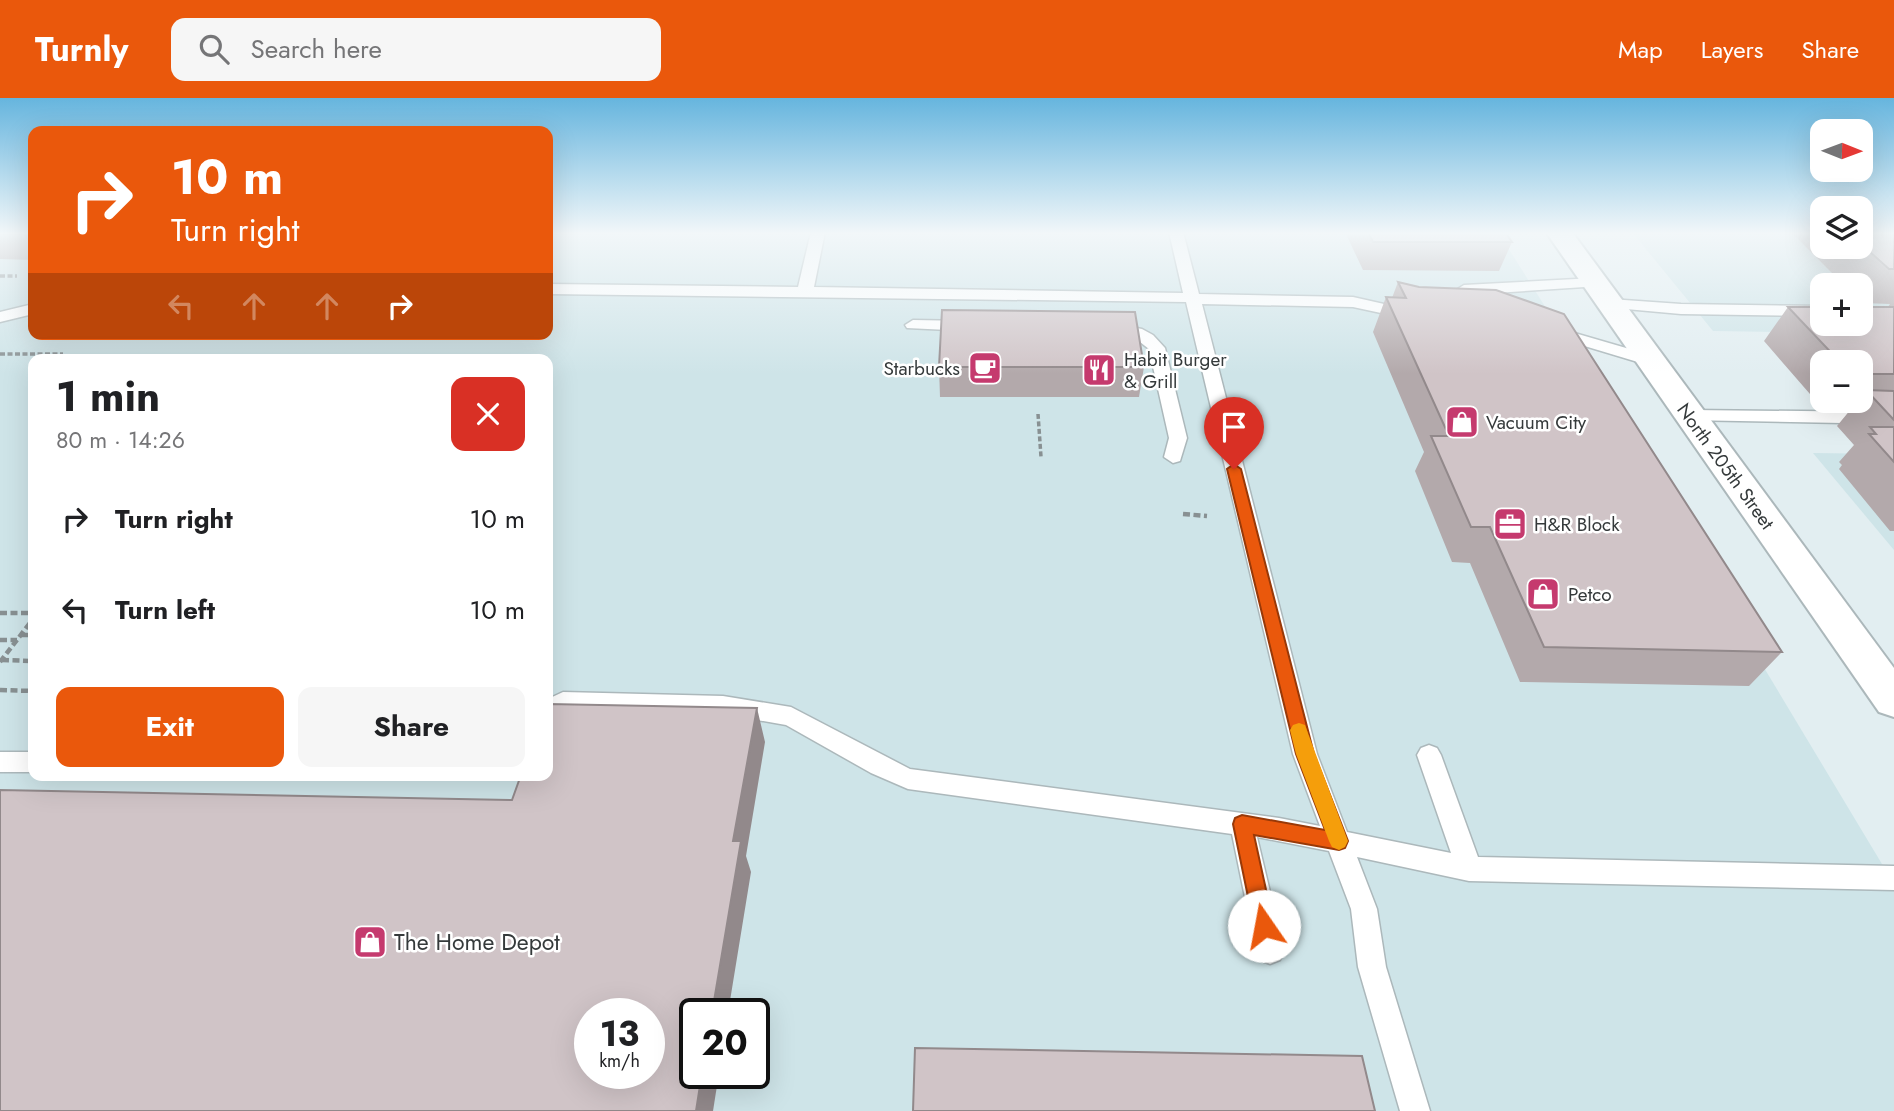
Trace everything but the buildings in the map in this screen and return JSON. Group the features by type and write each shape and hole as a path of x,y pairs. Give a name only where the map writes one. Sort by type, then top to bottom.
{"main road":[{"name":"North 205th Street","path":"1592,279 1894,700"}],"lane":[{"path":"805,292 808,279"},
{"path":"1189,279 1305,754 1364,909 1372,967 1415,1111"},
{"path":"553,289 1353,302 1419,314"},
{"path":"1452,291 1602,294 1681,309 1810,311"},
{"path":"1353,302 1391,294"},
{"path":"0,317 28,310"},
{"path":"912,325 982,326"},
{"path":"1092,327 1137,331 1149,338 1157,348 1178,438 1173,457"},
{"path":"1536,327 1651,361"},
{"path":"1691,416 1894,418"},
{"path":"553,707 563,701 723,705 791,716 879,766 908,779 1242,824 1339,841 1469,869 1894,878"},
{"path":"1429,755 1469,869"},
{"path":"0,762 28,762"},
{"path":"1242,824 1270,951"}],"path":[{"path":"0,354 63,354"},
{"path":"1038,414 1041,457"},
{"path":"1183,514 1215,516"},
{"path":"0,613 28,613"},
{"path":"1,661 28,626"},
{"path":"0,640 28,636"},
{"path":"1,661 28,660"},
{"path":"0,690 28,691"}],"shaded area":[{"path":"0,279 28,279 28,340 553,340 553,279 1528,279 1894,884 1894,1111 0,1111"},
{"path":"1671,279 1810,279 1810,333 1713,331"},
{"path":"1873,279 1894,279 1894,334 1873,334"},
{"path":"1813,453 1894,454 1894,550"}],"slow traffic":[{"path":"1299,730 1305,754 1339,841"}],"place":[{"name":"Starbucks","path":"985,368"},
{"name":"Habit Burger & Grill","path":"1099,370"},
{"name":"Vacuum City","path":"1462,422"},
{"name":"H&R Block","path":"1510,524"},
{"name":"Petco","path":"1543,594"},
{"name":"The Home Depot","path":"370,942"}],"route":[{"path":"1234,469 1305,754 1339,841 1242,824 1264,926"}]}
